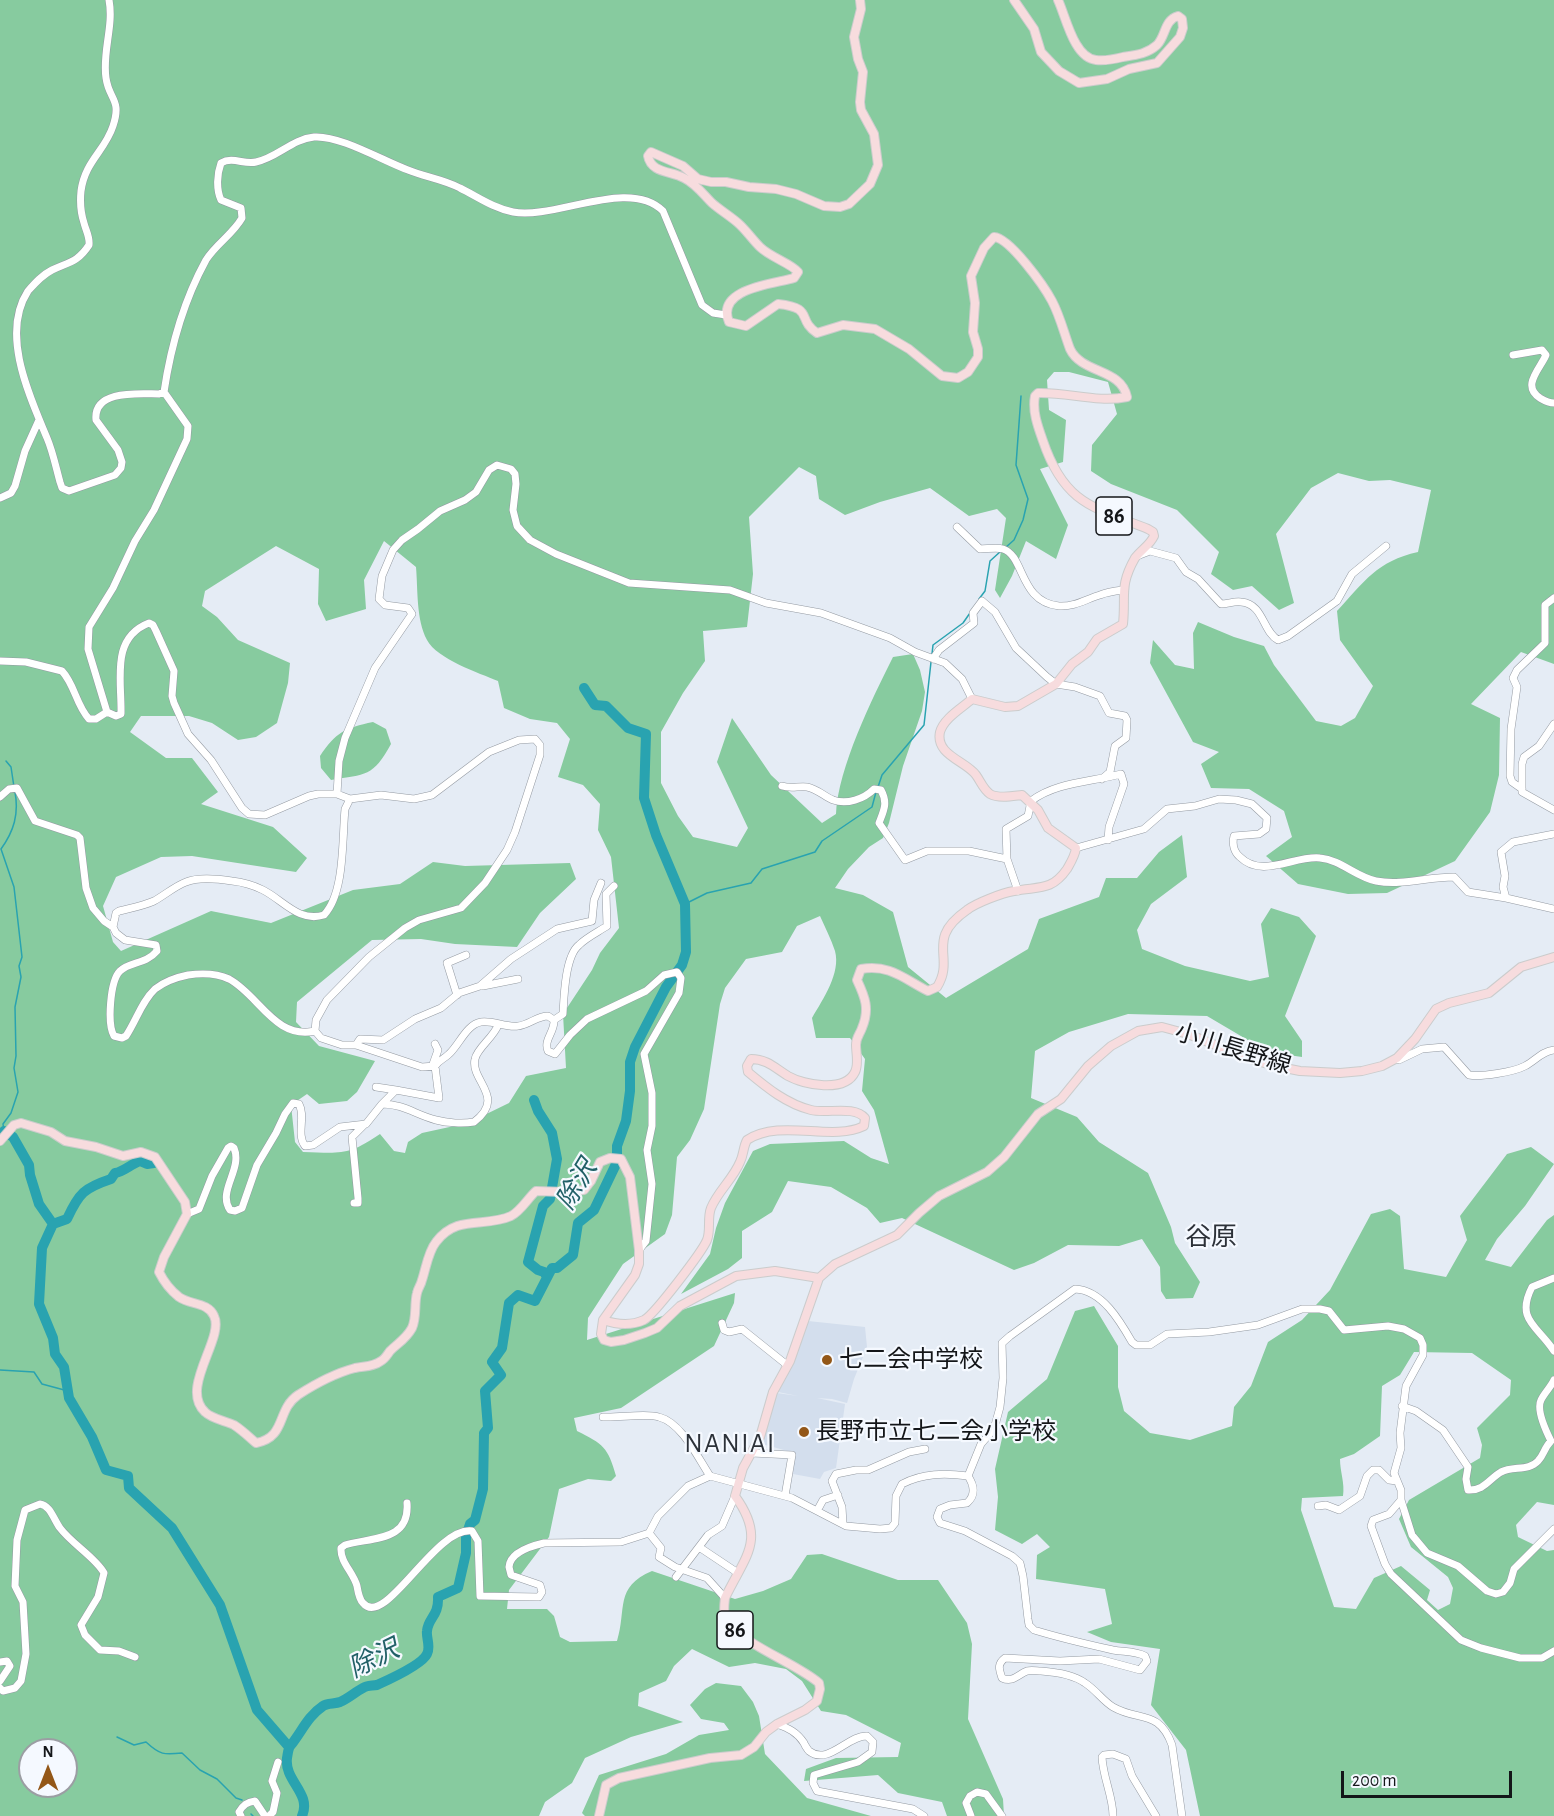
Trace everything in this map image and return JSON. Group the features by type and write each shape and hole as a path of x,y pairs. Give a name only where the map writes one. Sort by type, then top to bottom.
{"main road":[{"path":"726,315 730,303 739,294 764,284 794,278 798,272 760,248 741,226 691,182 673,173 655,169 649,163 648,156 651,152 683,166 698,179 776,189 796,194 824,207 840,207 849,204 870,184 878,165 874,134 860,102 862,72 854,44 861,9 860,0"},
{"path":"1014,0 1034,29 1041,52 1059,71 1079,83 1107,79 1129,69 1157,63 1180,37 1183,28 1182,19 1178,16 1167,25 1159,43 1148,53 1095,60 1083,54 1074,43 1058,0"},
{"name":"86","path":"726,315 729,322 746,326 778,304 795,306 804,313 811,328 817,333 843,325 875,329 909,349 942,376 958,378 968,372 978,357 973,332 975,303 972,272 989,241 994,237 1003,240 1032,271 1047,293 1075,358 1115,378 1124,386 1127,397 1120,399 1078,398 1038,393 1034,403 1038,428 1050,459 1057,475 1071,492 1084,504 1153,532 1151,542 1137,556 1125,578 1123,624 1097,639 1088,652 1072,664 1056,684 1018,706 1005,707 972,699"},
{"path":"603,1320 623,1323 646,1319 666,1296 702,1250 709,1237 709,1212 721,1190 740,1164 747,1140 760,1133 795,1129 827,1131 857,1129 864,1126 865,1118 859,1113 814,1111 790,1103 748,1072 751,1059 760,1059 789,1077 802,1081 835,1085 850,1078 857,1066 856,1038 867,1013 867,1005 857,980 861,969 873,967 888,969 928,991 937,987 943,974 943,939 948,927 968,908 1018,891 1045,887 1057,881 1076,854 1076,848 1048,828 1031,801 1022,795 1001,797 990,794 970,770 946,752 940,740 942,726 972,699"},
{"name":"小川長野線","path":"819,1278 835,1264 897,1234 939,1196 987,1172 1014,1145 1038,1114 1061,1099 1088,1066 1111,1046 1138,1031 1162,1027 1188,1034 1250,1059 1300,1071 1341,1073 1362,1071 1382,1066 1397,1058 1415,1039 1436,1009 1449,1003 1489,993 1521,968 1554,957"},
{"path":"0,1141 14,1125 21,1123 51,1132 65,1141 96,1147 123,1156 141,1152 155,1157 185,1202 187,1214 164,1257 159,1272 166,1285 181,1298 209,1308 216,1318 215,1332 200,1376 197,1397 205,1412 236,1426 256,1443 268,1441 277,1431 288,1402 324,1381 356,1368 370,1367 383,1361 391,1350 404,1341 413,1326 417,1293 429,1256 436,1242 449,1230 465,1223 478,1223 510,1216 519,1211 526,1200 537,1191 584,1190 600,1162 610,1158 621,1160 630,1177 639,1264 635,1275 603,1320 601,1334 604,1340 611,1342 624,1340 657,1328 680,1306 736,1275 775,1271 819,1278 788,1365 773,1392 760,1437 743,1468 735,1496"},
{"name":"86","path":"599,1816 606,1785 619,1778 710,1758 741,1755 754,1747 766,1732 777,1724 805,1710 817,1701 819,1683 809,1674 766,1651 734,1629 726,1618 723,1608 725,1598 752,1540 752,1526 744,1508 735,1496"}],"street":[{"path":"109,0 110,27 105,66 106,79 116,104 116,116 112,129 88,167 81,191 83,223 90,239 89,246 73,262 51,270 40,277 22,301 16,326 16,354 20,375 48,440 62,488 69,491 115,475 121,468 122,462 118,450 96,420 97,409 102,403 113,397 128,394 164,392"},
{"path":"435,1066 422,1067 356,1045 342,1045 321,1038 315,1031 316,1020 327,1000 369,957 405,928 419,920 461,908 484,883 507,850 515,832 540,755 540,745 535,739 519,740 489,752 432,795 414,799 381,795 350,799 337,794 309,796 265,815 257,816 245,812 211,760 188,734 172,696 174,671 153,626 149,623 126,640 119,673 121,714 116,716 107,712 88,649 89,627 113,588 135,541 154,510 187,439 188,426 164,392 170,356 190,291 206,261 242,218 241,208 221,200 219,195 221,163 233,160 256,163 293,144 317,137 342,143 405,169 441,179 491,205 511,212 538,213 601,199 633,199 658,206 663,211 673,233 702,305 713,313 726,315"},
{"path":"1513,355 1542,350 1545,352 1546,355 1533,377 1531,386 1535,395 1548,403 1554,403"},
{"path":"0,498 11,493 15,486 25,451 39,420"},
{"path":"337,794 339,761 345,738 375,668 412,614 408,608 385,605 379,599 379,588 388,558 402,540 440,511 465,500 476,492 489,470 497,465 511,469 515,474 513,510 520,531 530,540 556,554 629,583 730,590 766,603 821,613 890,638 915,652 945,663 962,679 972,699"},
{"path":"957,527 980,549 1001,548 1010,552 1037,599 1068,606 1083,603 1098,595 1123,590"},
{"path":"1137,556 1150,551 1176,558 1186,572 1198,579 1221,604 1242,602 1254,607 1278,640 1288,636 1337,600 1352,574 1386,546"},
{"path":"1554,598 1545,605 1545,643 1517,670 1513,678 1517,687 1511,729 1510,776 1512,782 1522,789 1526,796 1554,810"},
{"path":"933,659 939,650 974,623 973,613 982,601 995,612 1016,648 1056,684 1075,687 1100,696 1109,713 1122,714 1127,720 1126,738 1115,746 1110,772 1102,779"},
{"path":"0,661 27,662 62,671 80,708 89,719 96,719 107,712"},
{"path":"1522,789 1524,757 1539,746 1554,724"},
{"path":"1018,891 1007,859 1006,829 1028,816 1031,801 1040,794 1063,786 1121,774 1124,784 1108,827 1108,840"},
{"path":"783,786 790,789 807,787 833,800 848,801 867,796 874,789 881,790 886,805 879,823 905,860 927,851 969,851 1007,859"},
{"path":"0,797 9,789 17,788 35,821 77,835 80,838 89,901 98,914 125,940 138,944 153,944 157,948 150,959 125,968 115,979 111,1006 111,1025 114,1036 122,1038 126,1036 143,1006 158,987 179,976 202,973 228,979 243,988 260,1008 286,1028 297,1033 315,1031"},
{"path":"113,927 116,913 119,911 148,903 185,882 193,880 233,881 248,884 262,890 302,916 324,915 333,900 339,881 345,809 350,799"},
{"path":"1076,848 1144,829 1164,811 1172,808 1195,806 1219,799 1236,800 1257,807 1267,818 1268,823 1264,832 1236,835 1233,841 1237,855 1253,865 1263,867 1318,857 1330,859 1376,881 1397,884 1434,877 1454,877 1468,892 1554,909"},
{"path":"1506,898 1501,852 1513,842 1554,834"},
{"path":"480,986 511,959 557,928 592,921 594,900 602,883"},
{"path":"554,1020 563,1014 565,984 573,953 577,946 607,926 606,894 614,886"},
{"path":"457,995 447,963 466,955"},
{"path":"554,1020 546,1048 552,1054 560,1050 570,1035 587,1019 646,991 664,975 677,972 681,978 679,993 644,1054 652,1093 652,1126 647,1150 652,1184 646,1241 639,1250"},
{"path":"356,1045 360,1039 383,1040 415,1019 441,1008 457,995 480,986 518,979"},
{"path":"435,1066 448,1055 476,1023 483,1021 520,1026 548,1016 554,1020"},
{"path":"382,1104 407,1107 438,1120 474,1122 483,1113 488,1099 474,1062 477,1052 486,1044 498,1024"},
{"path":"376,1086 439,1098 433,1064 438,1050 435,1044"},
{"path":"1397,1058 1399,1060 1422,1049 1444,1047 1469,1075 1488,1076 1525,1066 1549,1050 1554,1050"},
{"path":"354,1203 358,1203 358,1198 352,1137 396,1090"},
{"path":"187,1214 199,1209 212,1176 231,1146 234,1148 237,1159 227,1192 227,1206 230,1210 235,1211 242,1208 257,1165 293,1103 299,1104 302,1109 301,1139 305,1146 313,1145 340,1127 364,1125"},
{"path":"1554,1278 1532,1287 1527,1297 1526,1308 1528,1322 1545,1337 1554,1351"},
{"path":"1182,1816 1172,1745 1159,1722 1124,1713 1084,1682 1060,1674 1028,1671 1007,1680 1002,1678 999,1665 1005,1658 1060,1661 1099,1659 1140,1670 1147,1662 1145,1656 1137,1652 1124,1652 1090,1645 1034,1630 1029,1625 1020,1563 988,1542 940,1523 937,1517 940,1509 967,1503 971,1499 973,1491 968,1476 981,1444 994,1429 1000,1407 1004,1378 1002,1343 1075,1289 1085,1290 1106,1304 1136,1345 1150,1345 1167,1334 1258,1326 1293,1311 1311,1308 1329,1311 1344,1330 1388,1326 1404,1329 1420,1338 1423,1355 1406,1386 1402,1406 1401,1448 1394,1473 1401,1490 1401,1500 1412,1535 1419,1545 1427,1553 1458,1566 1487,1591 1496,1594 1503,1593 1510,1583 1514,1569 1554,1529"},
{"path":"722,1323 724,1330 729,1332 742,1329 748,1332 788,1365"},
{"path":"1402,1406 1416,1411 1443,1430 1468,1467 1466,1479 1468,1490 1479,1490 1504,1471 1523,1468 1539,1461 1544,1449 1551,1441 1539,1407 1541,1399 1554,1380"},
{"path":"603,1417 659,1417 670,1422 692,1445 710,1476"},
{"path":"843,1524 843,1513 832,1481 836,1473 868,1470 909,1452 925,1449"},
{"path":"752,1453 792,1455 785,1496"},
{"path":"1318,1506 1326,1505 1339,1510 1360,1496 1367,1476 1373,1470 1379,1470 1389,1480 1397,1481"},
{"path":"407,1503 405,1522 395,1533 340,1548 361,1600 366,1606 374,1608 386,1602 406,1584 432,1552 446,1539 460,1531 471,1531 478,1541 482,1597 541,1595 540,1585 514,1578 509,1572 509,1562 512,1557 532,1546 621,1542 649,1533 658,1516 688,1486 710,1476 785,1496 843,1524 858,1528 891,1528 895,1523 896,1496 902,1484 918,1477 938,1474 968,1476"},
{"path":"818,1511 824,1500 838,1495"},
{"path":"676,1577 708,1535 722,1526 735,1496"},
{"path":"1401,1500 1389,1514 1373,1520 1371,1526 1391,1574 1413,1592 1461,1640 1481,1648 1520,1658 1542,1658 1554,1652"},
{"path":"0,1689 3,1691 15,1688 21,1681 23,1673 27,1641 23,1602 15,1586 17,1540 26,1510 40,1503 47,1506 62,1530 99,1565 104,1573 98,1597 81,1625 85,1635 100,1650 119,1651 135,1657"},
{"path":"649,1533 661,1548 659,1557 681,1569 707,1578 725,1598"},
{"path":"699,1547 738,1572"},
{"path":"0,1662 7,1661 10,1666 0,1681"},
{"path":"777,1724 794,1731 808,1751 819,1755 830,1754 857,1737 867,1736 873,1742 872,1752 858,1762 814,1775 813,1783 817,1791 913,1809 924,1816"},
{"path":"1113,1816 1102,1757 1113,1754 1126,1759 1132,1776 1156,1816"},
{"path":"241,1816 239,1812 245,1804 255,1801 267,1816 273,1812 277,1793 272,1781 278,1762"},
{"path":"971,1816 966,1803 970,1796 977,1792 986,1794 1002,1816"}],"shaded area":[{"path":"808,1321 865,1327 867,1347 847,1403 817,1398 845,1404 836,1468 824,1472 820,1479 793,1474 795,1453 762,1444 771,1406 777,1393 798,1396 778,1392 793,1364"}],"green space":[{"path":"0,0 1554,0 1554,664 1521,652 1471,704 1500,718 1499,775 1490,812 1455,861 1387,893 1348,894 1298,884 1266,856 1292,837 1284,811 1249,789 1211,788 1201,764 1219,752 1193,742 1150,663 1153,640 1175,665 1194,669 1193,633 1198,622 1264,646 1274,665 1316,721 1341,726 1355,718 1373,686 1340,640 1337,611 1381,567 1418,552 1431,490 1390,480 1369,481 1338,473 1311,488 1276,534 1294,603 1279,610 1252,586 1233,590 1211,574 1219,552 1177,510 1111,484 1091,471 1092,445 1117,414 1108,382 1069,372 1054,372 1047,380 1049,410 1066,420 1063,462 1040,469 1068,525 1056,559 1026,541 1000,598 995,590 1006,518 997,509 969,516 930,488 845,515 819,499 816,476 799,467 749,517 753,574 747,627 703,631 705,661 683,693 661,732 661,783 678,816 693,837 737,847 748,828 717,762 732,718 771,775 822,823 836,814 838,796 849,755 866,713 893,657 913,654 920,670 925,692 922,711 903,766 889,823 883,838 869,847 848,869 835,888 863,895 893,912 908,967 946,998 1028,949 1039,919 1099,897 1106,878 1137,878 1159,852 1182,835 1187,877 1151,904 1137,930 1142,949 1185,966 1250,981 1269,977 1261,924 1271,908 1299,917 1316,936 1285,1016 1302,1041 1302,1057 1268,1052 1207,1016 1128,1014 1069,1032 1035,1051 1031,1098 1077,1117 1099,1142 1148,1173 1171,1227 1175,1243 1200,1282 1193,1298 1166,1299 1161,1291 1160,1267 1142,1239 1119,1246 1068,1245 1034,1263 1014,1270 902,1218 880,1223 867,1208 831,1187 788,1181 772,1212 742,1231 742,1258 728,1269 681,1294 710,1254 725,1203 753,1151 770,1144 844,1141 871,1158 889,1164 874,1110 862,1091 865,1059 850,1038 816,1038 812,1018 830,986 836,959 835,951 820,916 797,926 782,952 746,959 725,988 720,1004 704,1109 690,1140 677,1157 672,1215 665,1234 623,1264 588,1318 587,1340 735,1293 734,1303 714,1346 621,1408 574,1418 577,1431 599,1443 607,1452 616,1476 611,1481 588,1479 559,1489 549,1537 509,1590 507,1609 547,1609 554,1616 560,1637 570,1642 617,1641 627,1592 640,1577 652,1571 735,1599 763,1591 791,1579 807,1555 822,1554 898,1580 938,1580 967,1623 972,1644 968,1719 1003,1799 1004,1816 947,1816 942,1802 898,1793 878,1775 804,1781 806,1769 836,1758 898,1757 901,1743 846,1715 821,1711 802,1681 786,1669 755,1663 729,1667 692,1649 674,1666 666,1681 639,1693 638,1706 683,1722 631,1737 585,1758 572,1783 545,1802 539,1816 0,1816","holes":["384,541 416,567 421,623 423,632 432,647 459,665 498,681 504,708 530,719 557,723 570,739 558,777 583,785 600,804 598,830 611,857 619,928 600,953 592,970 563,1014 566,1068 526,1076 509,1103 468,1123 422,1133 408,1142 405,1153 394,1151 380,1134 344,1152 303,1152 295,1142 291,1105 307,1094 319,1104 347,1101 357,1092 375,1061 319,1046 296,1022 297,1002 372,940 421,939 455,944 517,947 540,913 576,879 570,863 465,866 433,862 400,884 353,890 271,923 211,911 121,951 113,942 103,906 116,877 161,857 192,856 296,872 307,858 273,827 201,804 218,792 192,758 166,758 130,732 141,716 189,716 212,723 238,740 256,737 277,723 288,683 290,663 238,640 217,617 202,606 205,591 276,546 319,569 318,604 326,621 366,609 364,580"]},
{"path":"373,722 386,729 391,744 385,755 373,768 361,775 331,780 321,768 320,756 342,732"},
{"path":"1531,1147 1554,1164 1525,1206 1497,1239 1485,1260 1511,1267 1547,1220 1554,1215 1554,1505 1537,1502 1516,1525 1518,1537 1547,1551 1554,1550 1554,1816 1200,1816 1186,1750 1151,1705 1160,1649 1111,1642 1087,1632 1112,1624 1105,1589 1036,1579 1037,1555 1050,1547 1037,1534 1022,1544 995,1530 998,1497 995,1469 1008,1412 1047,1379 1075,1311 1094,1306 1118,1346 1118,1387 1124,1411 1150,1433 1190,1440 1232,1426 1234,1407 1251,1386 1268,1342 1302,1320 1330,1290 1371,1214 1390,1209 1400,1216 1404,1269 1446,1277 1467,1240 1460,1216 1507,1154","holes":["1414,1352 1472,1353 1511,1380 1510,1395 1477,1428 1482,1445 1480,1458 1409,1500 1399,1519 1411,1547 1448,1577 1453,1588 1450,1604 1438,1610 1427,1600 1430,1590 1401,1566 1374,1578 1356,1609 1334,1607 1301,1510 1302,1498 1343,1496 1340,1459 1354,1454 1380,1436 1382,1386 1400,1375"]},
{"path":"716,1683 741,1686 753,1702 759,1716 765,1754 807,1798 871,1816 585,1816 582,1813 599,1775 666,1754 699,1735 729,1730 724,1723 701,1719 690,1705 705,1689"}],"waterway":[{"path":"1005,548 1014,540 1023,520 1028,499 1016,465 1021,396"},
{"path":"979,599 985,591 990,561 1001,551"},
{"path":"932,654 933,645 963,623 970,613"},
{"path":"878,787 882,775 924,725 931,662"},
{"name":"除沢","path":"302,1816 303,1800 287,1766 290,1746 309,1719 323,1706 340,1702 365,1687 389,1680 424,1658 429,1648 428,1627 437,1608 438,1597 458,1588 466,1553 466,1536 470,1524 475,1520 483,1489 484,1433 488,1428 485,1391 501,1375 492,1362 502,1348 509,1303 518,1295 535,1301 552,1268 557,1268 573,1255 578,1223 594,1210 617,1162 617,1146 626,1121 630,1091 630,1062 635,1047 666,987 682,965 686,952 685,904 656,835 644,798 646,734 628,728 606,706 595,705 584,688"},
{"path":"6,761 11,767 14,787"},
{"path":"0,1129 4,1131 3,1124 11,1113 18,1092 14,1068 16,1056 15,1007 22,957 14,887 1,849 14,822 15,792"},
{"path":"685,904 707,893 751,883 762,869 815,852 822,841 872,807 876,792"},
{"path":"534,1100 552,1133 557,1159 550,1199 543,1206 528,1262 544,1272 547,1277"},
{"path":"4,1131 13,1137 29,1165 39,1204 53,1224 42,1248 39,1304 53,1338 55,1354 64,1367 69,1398 92,1437 106,1470 128,1476 129,1488 172,1528 220,1605 257,1710 289,1747"},
{"path":"53,1224 67,1219 79,1197 94,1185 111,1179 115,1173 140,1161 147,1164 154,1163"},
{"path":"0,1370 34,1372 42,1384 68,1391"},
{"path":"117,1737 134,1745 146,1742 162,1753 182,1753 200,1770 217,1779 236,1798 242,1800"}],"place":[{"name":"七二会中学校","path":"827,1360"},
{"name":"長野市立七二会小学校","path":"804,1432"}],"district":[{"name":"谷原","path":"1211,1237"},
{"name":"NANIAI","path":"730,1444"}]}
